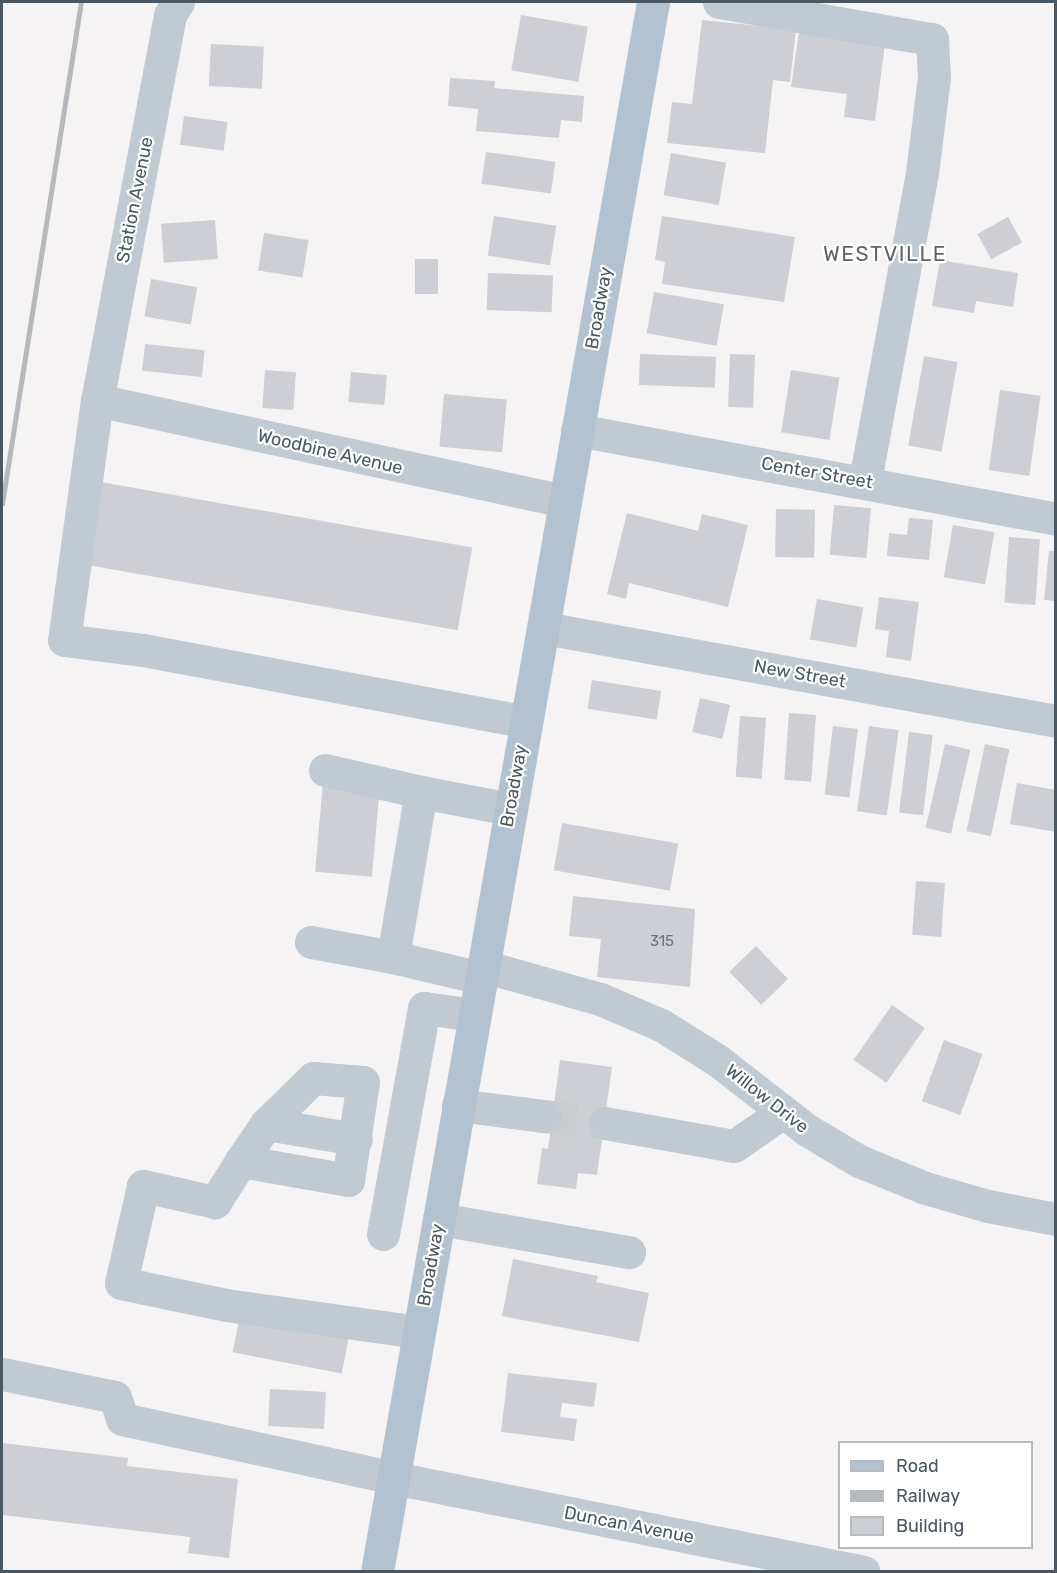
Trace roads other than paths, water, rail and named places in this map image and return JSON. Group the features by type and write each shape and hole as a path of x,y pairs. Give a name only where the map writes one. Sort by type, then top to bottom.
{"main road":[{"name":"Broadway","path":"377,1572 653,2"}],"street":[{"name":"Station Avenue","path":"178,2 170,15 97,399 64,640 143,650 526,723"},
{"path":"719,2 827,11 932,39 934,78 922,173 865,482"},
{"name":"Woodbine Avenue","path":"97,399 564,501"},
{"name":"Center Street","path":"578,430 1056,519"},
{"name":"New Street","path":"544,628 1056,721"},
{"path":"326,770 421,792 510,809"},
{"path":"393,957 421,792"},
{"name":"Willow Drive","path":"310,942 482,972 600,999 661,1025 717,1060 783,1112 850,1156 889,1174 988,1206 1056,1219"},
{"path":"383,1233 424,1008 474,1015"},
{"path":"241,1161 348,1180 363,1082 313,1078 266,1124 241,1161 215,1202 143,1186 121,1283 226,1305 419,1332"},
{"path":"458,1105 544,1116"},
{"path":"605,1123 734,1146 783,1112"},
{"path":"266,1124 356,1139"},
{"path":"439,1219 629,1252"},
{"name":"Duncan Avenue","path":"2,1374 115,1397 122,1419 394,1478 864,1572"}],"tunnel":[{"path":"544,1116 605,1123"}],"railway":[{"path":"2,504 81,2"}],"district":[{"name":"WESTVILLE","path":"885,254"}]}
